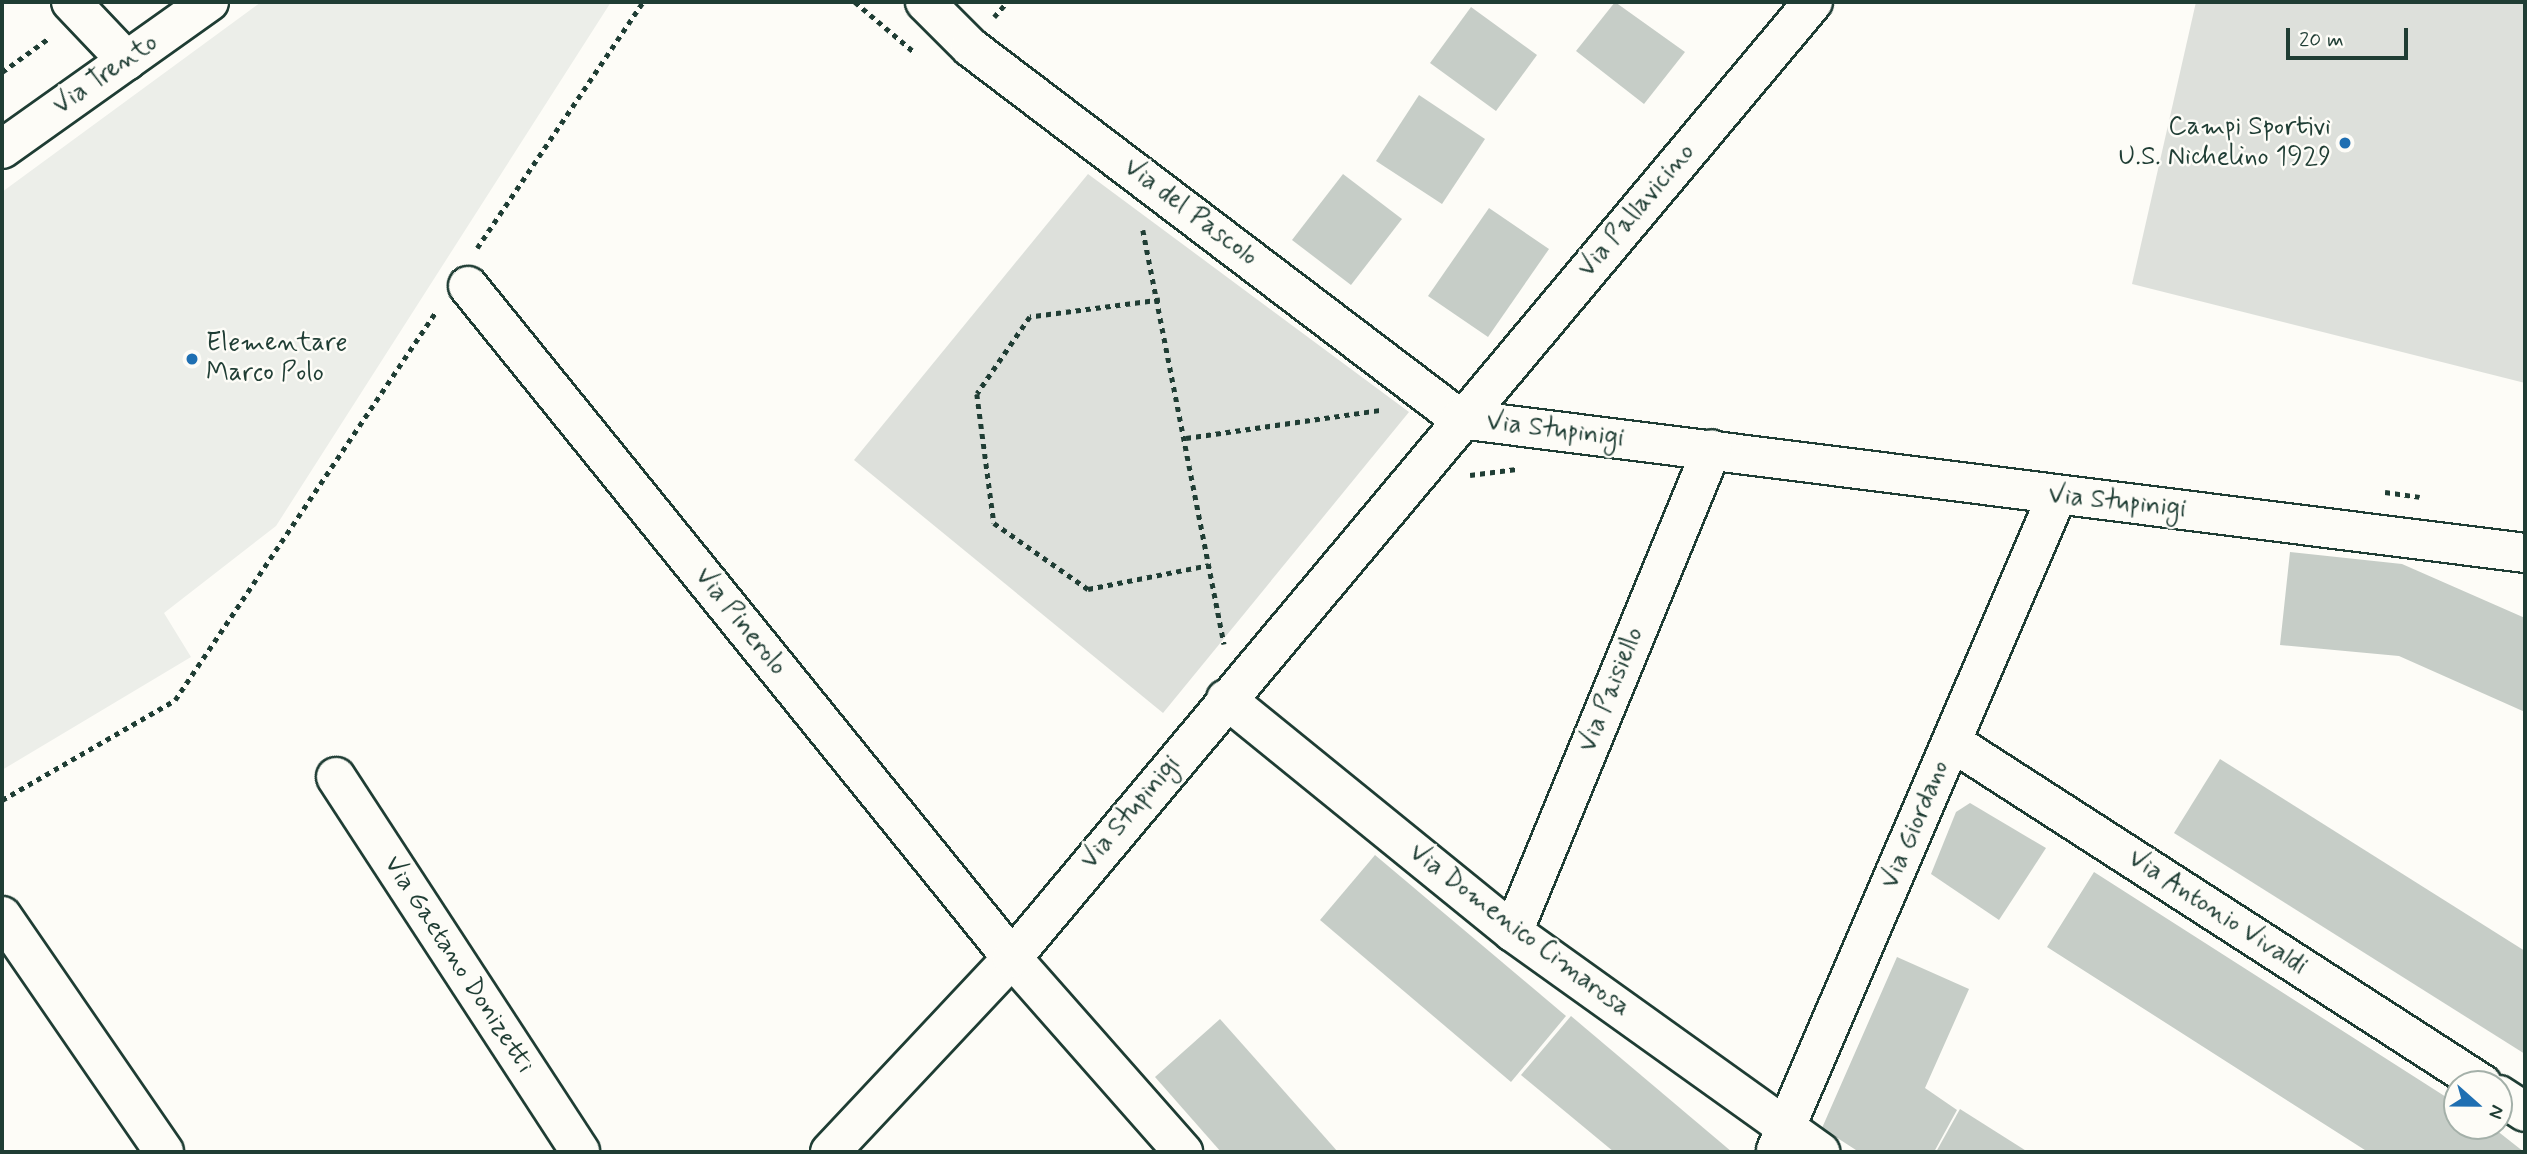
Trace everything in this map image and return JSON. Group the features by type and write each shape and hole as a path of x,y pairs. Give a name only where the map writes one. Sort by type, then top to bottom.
{"street":[{"path":"71,2 127,61"},
{"name":"Via del Pascolo","path":"925,2 970,47 1449,411"},
{"name":"Via Pallavicino","path":"1449,411 1813,2"},
{"name":"Via Trento","path":"2,149 127,61 190,7"},
{"name":"Via Pinerolo","path":"462,279 1012,958 1183,1152"},
{"name":"Via Stupinigi","path":"830,1152 1012,958 1432,452 1449,411 1544,429 1712,449 2056,498 2525,553"},
{"name":"Via Paisiello","path":"1513,932 1712,449"},
{"name":"Via Giordano","path":"1780,1140 2056,498"},
{"name":"Via Domenico Cimarosa","path":"1229,695 1513,932 1780,1140 1820,1152"},
{"name":"Via Antonio Vivaldi","path":"1952,742 2460,1070"},
{"name":"Via Gaetano Donizetti","path":"336,777 580,1152"},
{"path":"2,916 164,1152"}],"path":[{"path":"2,800 175,700 462,279 643,2"},
{"path":"855,2 918,55"},
{"path":"1126,165 1160,300 1209,565 1229,695"},
{"path":"1131,219 1152,235"},
{"path":"1160,300 1030,317 977,394 995,523 1088,589 1209,565"},
{"path":"1368,402 1465,476 1517,469 1544,429"},
{"path":"1186,438 1379,411 1449,411"},
{"path":"2380,492 2430,500"}],"shaded area":[{"name":"Elementare Marco Polo","path":"261,2 611,2 276,526 164,613 191,657 2,770 2,192"},
{"name":"Campi Sportivi U.S. Nichelino 1929","path":"2196,2 2525,2 2525,383 2132,284"},
{"path":"1088,174 1409,412 1163,713 854,460"}],"building":[{"path":"1615,2 1685,52 1644,104 1576,51"},
{"path":"1471,7 1537,55 1496,111 1430,63"},
{"path":"1419,95 1485,139 1442,204 1376,161"},
{"path":"1343,174 1402,219 1351,285 1292,240"},
{"path":"1489,208 1549,249 1488,337 1428,296"},
{"path":"2290,552 2402,564 2525,618 2525,712 2399,656 2280,645"},
{"path":"2220,759 2525,951 2525,1054 2174,833"},
{"path":"1970,803 2046,848 1999,920 1931,874 1956,812"},
{"path":"1375,855 1566,1016 1511,1082 1320,920"},
{"path":"2094,872 2443,1095 2443,1140 2509,1140 2524,1152 2368,1152 2047,947"},
{"path":"1897,957 1969,989 1925,1088 1957,1110 1934,1152 1859,1152 1822,1128"},
{"path":"1571,1016 1732,1152 1614,1152 1521,1075"},
{"path":"1220,1019 1338,1152 1221,1152 1155,1077"},
{"path":"1960,1109 2028,1152 1936,1152"}],"place":[{"name":"Campi Sportivi U.S. Nichelino 1929","path":"2345,143"},
{"name":"Elementare Marco Polo","path":"192,359"}]}
